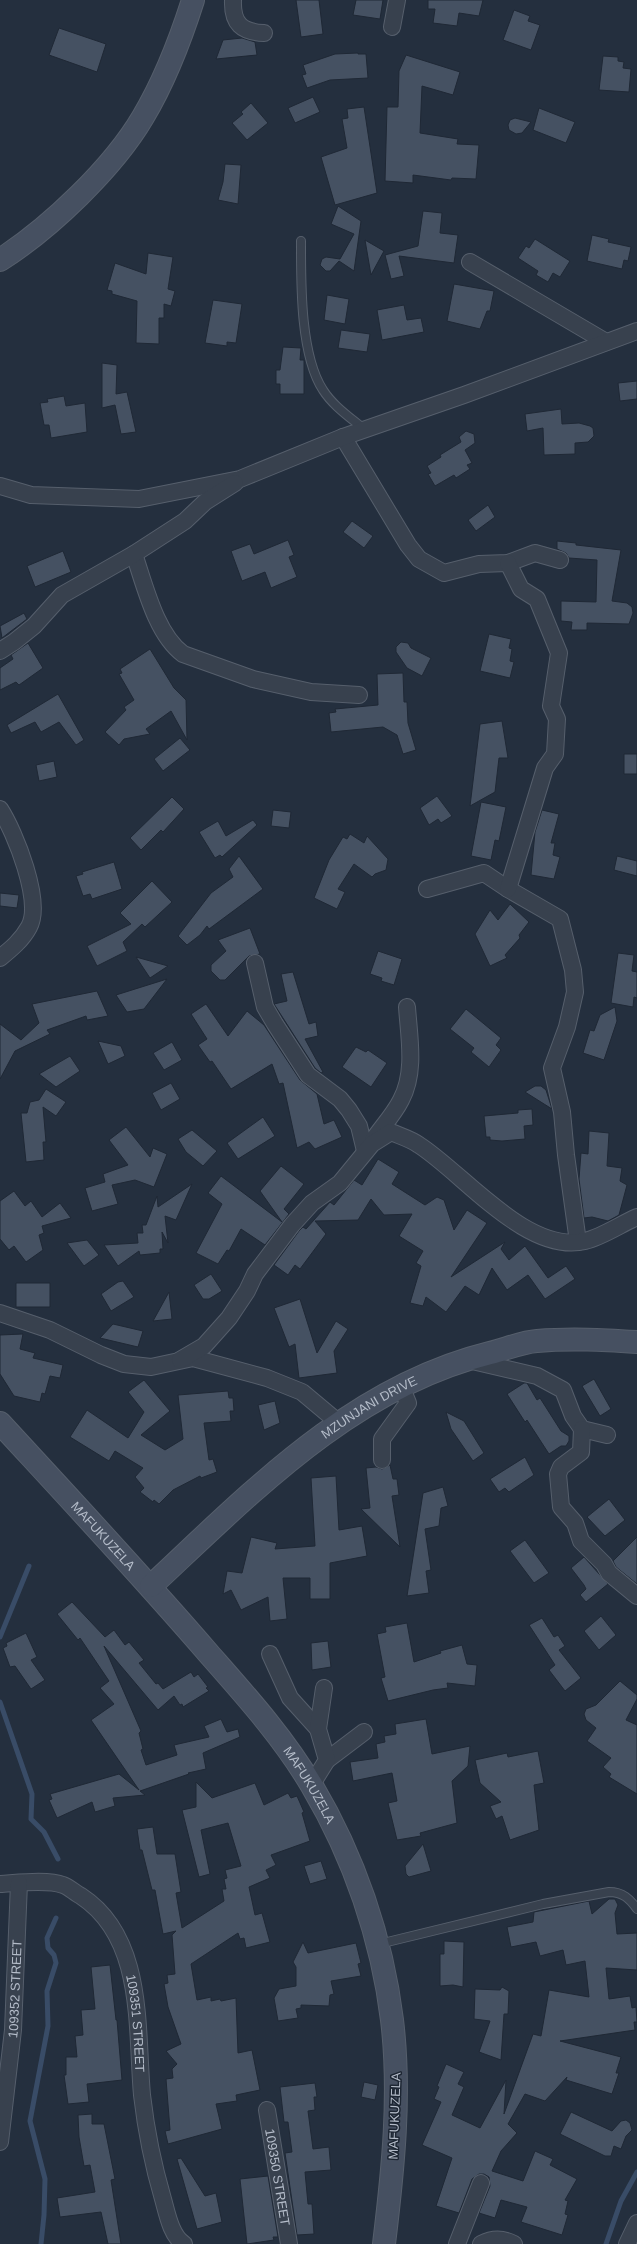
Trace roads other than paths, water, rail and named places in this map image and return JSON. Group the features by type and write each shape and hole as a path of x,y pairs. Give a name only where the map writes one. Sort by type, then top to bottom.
{"main road":[{"path":"0,260 55,219 118,151 142,118 163,81 183,33 193,0"},
{"name":"MZUNJANI DRIVE","path":"151,1586 241,1502 313,1440 401,1386 464,1359 536,1341 590,1339 637,1342"},
{"name":"MAFUKUZELA","path":"0,1423 151,1586 256,1708 312,1784 334,1826 356,1876 378,1944 392,2020 397,2093 392,2177 384,2244"}],"street":[{"path":"233,0 237,19 242,29 249,32 264,32"},
{"path":"392,27 397,0"},
{"path":"470,262 606,342"},
{"path":"0,486 30,495 139,499 240,479 343,437 637,330"},
{"path":"343,437 408,545 419,559 444,573 479,564 508,563 535,553 560,560"},
{"path":"0,651 34,626 62,595 134,554 185,521 205,502 240,479"},
{"path":"134,554 161,626 175,648 183,654 260,680 311,692 359,695"},
{"path":"508,563 522,589 537,599 559,653 551,706 557,719 555,754 545,768 508,889"},
{"path":"0,809 11,826 23,859 32,902 32,916 30,926 22,939 0,958"},
{"path":"427,889 484,873 508,889 560,919 573,970 575,992 567,1027 552,1068 562,1112 578,1242"},
{"path":"255,963 265,1007 308,1075 340,1099 349,1110 359,1126 365,1151"},
{"path":"180,1360 204,1346 229,1318 244,1297 255,1274 292,1225 312,1203 340,1183 401,1100 408,1081 411,1058 408,1007"},
{"path":"365,1151 372,1144 391,1132 406,1138 418,1144 444,1163 501,1214 559,1243 586,1241 637,1217"},
{"path":"0,1313 50,1330 101,1355 124,1364 151,1367 193,1358 290,1387 311,1398 339,1423"},
{"path":"464,1359 537,1376 563,1390 573,1416 582,1429 581,1452 561,1467 558,1474 561,1507 575,1523 581,1541 604,1564 609,1573 637,1596"},
{"path":"382,1460 382,1439 408,1403 401,1386"},
{"path":"582,1429 607,1435"},
{"path":"270,1654 290,1698 318,1729"},
{"path":"324,1688 318,1729 327,1760"},
{"path":"312,1784 327,1760 364,1732"},
{"name":"109352 STREET","path":"0,2142 3,2128 13,2030 19,1883"},
{"name":"109351 STREET","path":"0,1884 63,1884 93,1904 107,1918 122,1942 129,1968 140,2039 142,2094 147,2138 159,2187 179,2243"},
{"name":"109350 STREET","path":"267,2110 289,2244"},
{"path":"457,2244 481,2184"},
{"path":"627,2244 637,2223"},
{"path":"481,2244 497,2239 506,2240 514,2244"}],"lane":[{"path":"301,241 302,313 316,377 329,399 365,430"},
{"path":"378,1944 500,1913 609,1892 616,1892 626,1897 637,1909"}],"waterway":[{"path":"0,1637 29,1566"},
{"path":"0,1702 32,1794 31,1819 44,1832 58,1859"},
{"path":"41,2244 44,2215 45,2179 30,2121 48,2026 47,1991 56,1963 54,1955 48,1948 47,1938 56,1918"},
{"path":"606,2244 621,2201 637,2172"}]}
